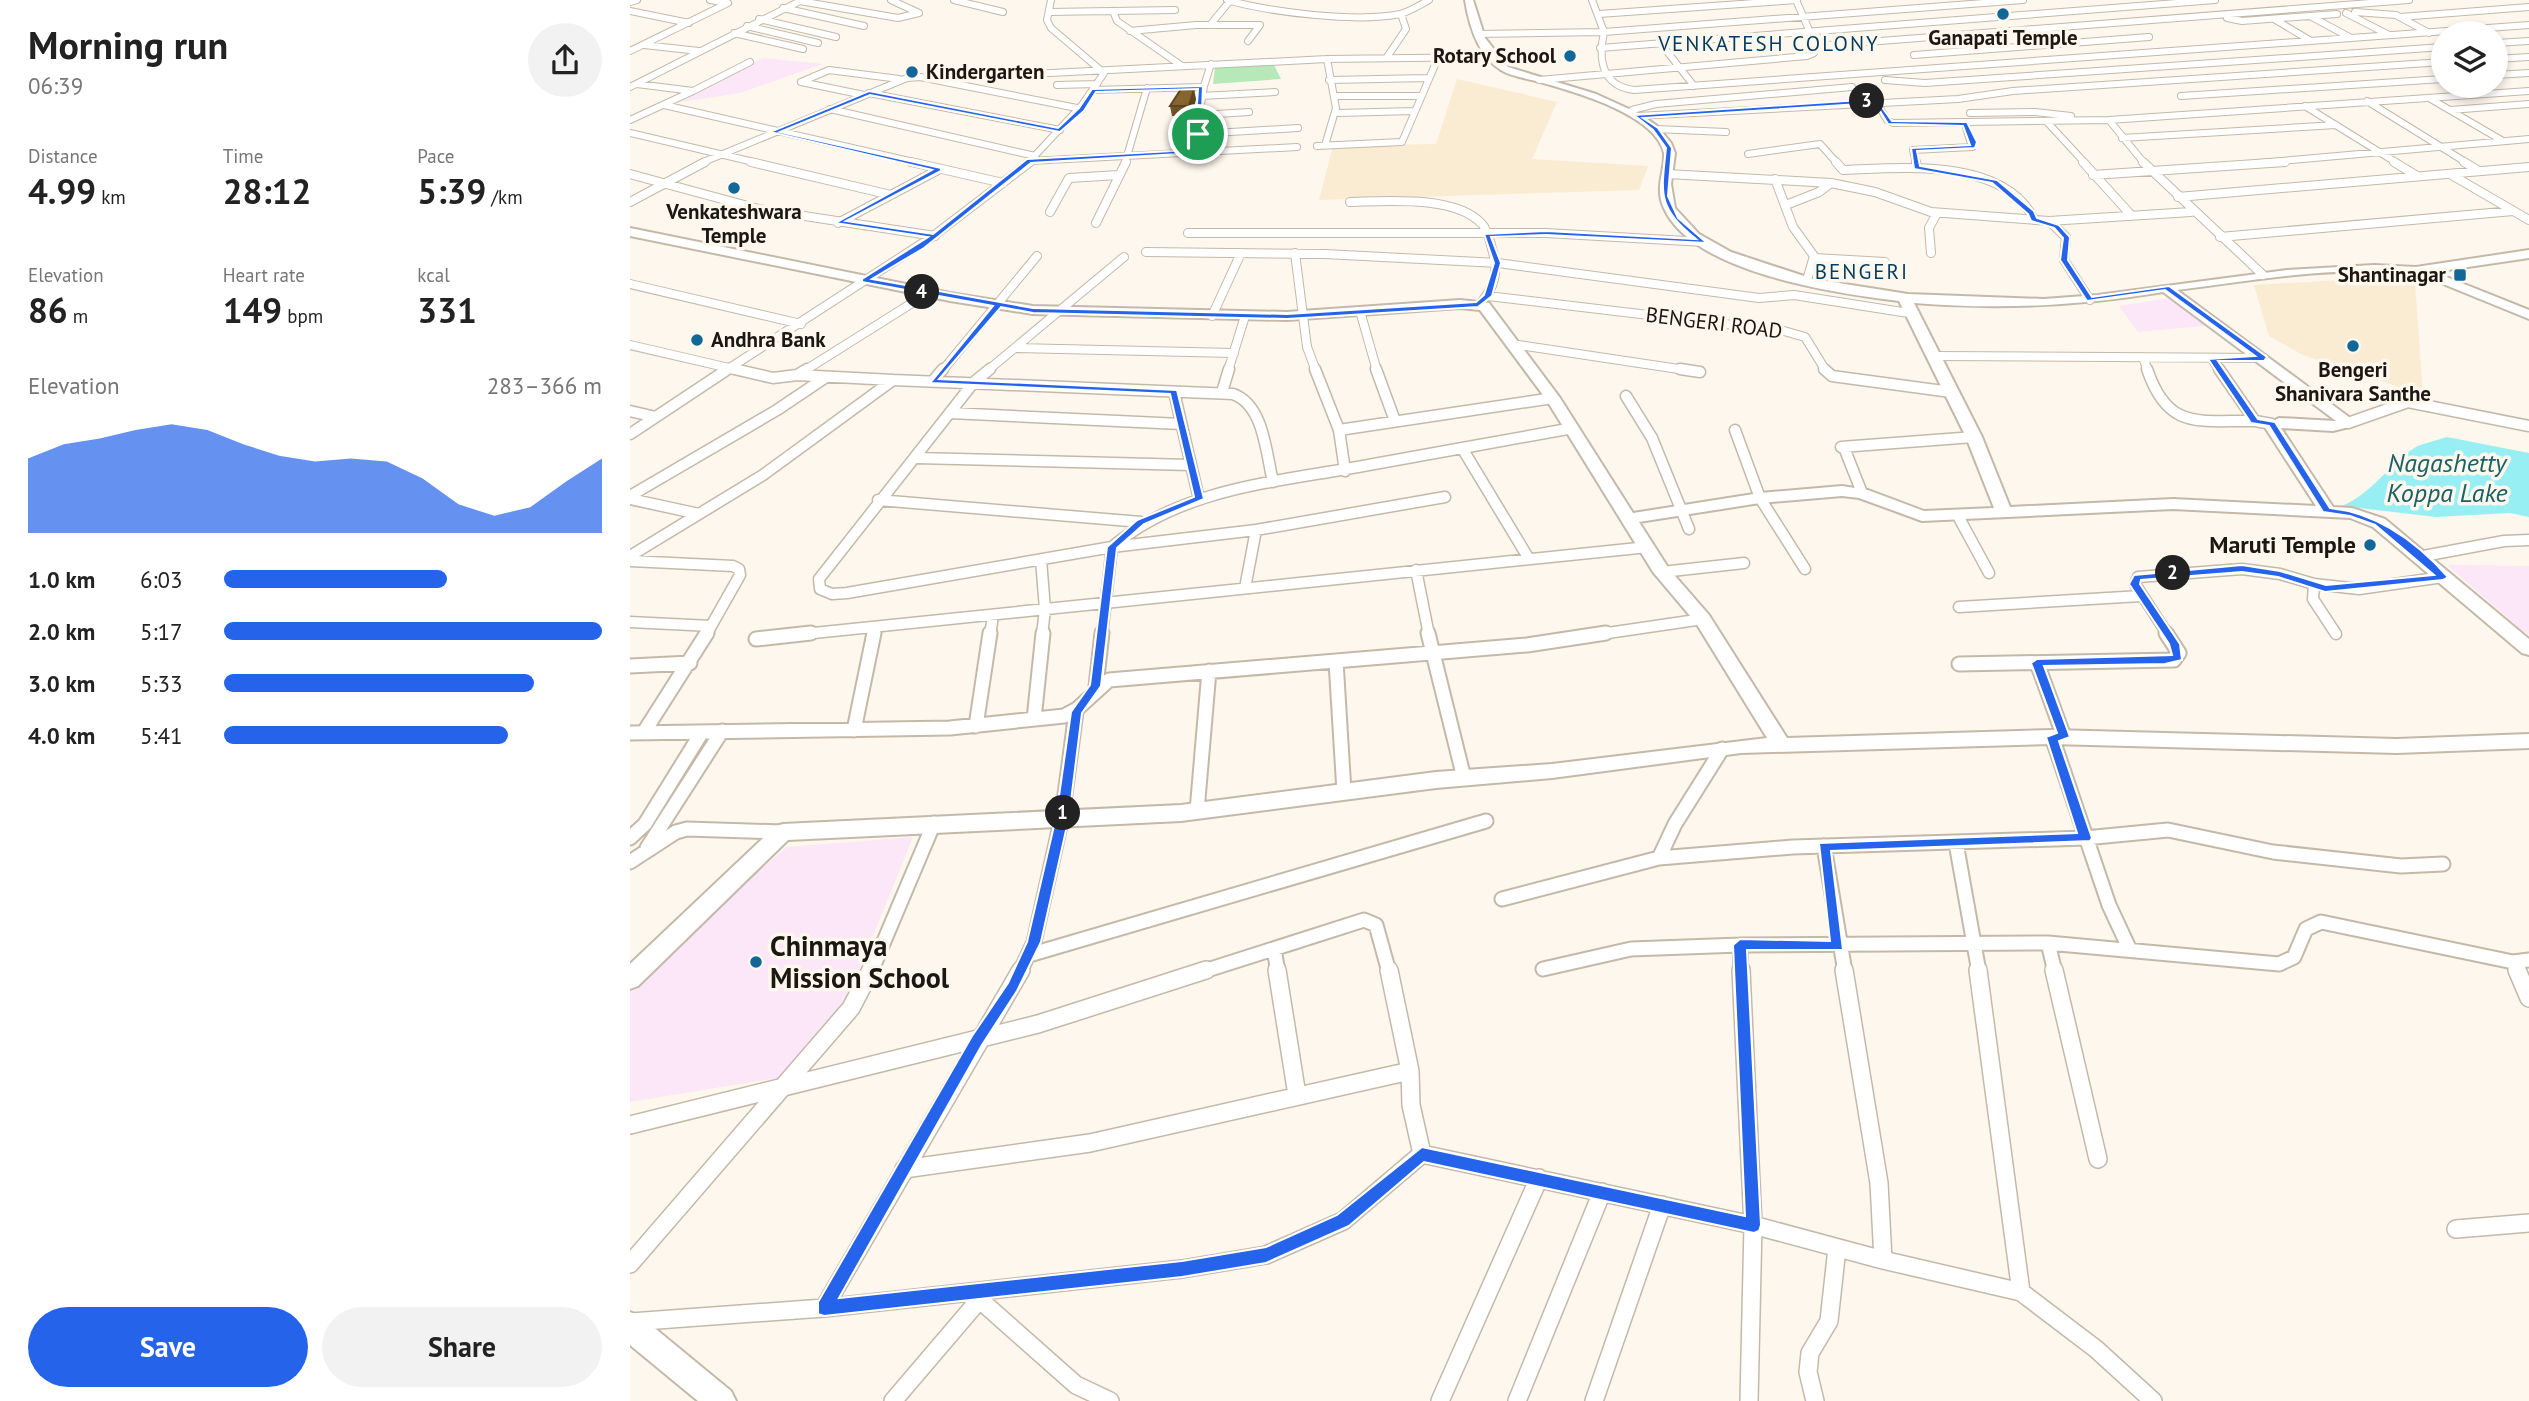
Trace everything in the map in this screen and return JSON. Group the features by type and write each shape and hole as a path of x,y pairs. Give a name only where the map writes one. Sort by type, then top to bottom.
{"street":[{"path":"630,2 637,0"},
{"path":"710,0 731,2"},
{"path":"632,85 801,0 898,18 910,18 919,13 891,0"},
{"path":"954,0 1003,12"},
{"path":"1051,0 1048,24 1056,34 1104,73"},
{"path":"1210,25 1228,1 1331,17 1401,14 1429,0"},
{"path":"1469,0 1472,26 1492,57 1505,69 1630,113 1655,129 1669,148 1665,196 1676,219 1704,242 1760,268 1807,280 1903,298 2009,304 2090,300 2263,275 2351,269 2415,270 2529,254"},
{"path":"1592,0 1604,32 1600,48 1604,74 1614,86 1626,90 2429,33"},
{"path":"1539,80 1807,56 1814,53 1816,46 1797,0 1599,14"},
{"path":"1477,34 1604,32 2023,0"},
{"path":"1600,48 2216,0"},
{"path":"2340,0 2365,11 2400,17 2528,7"},
{"path":"1816,46 2409,0"},
{"path":"2511,0 2528,7"},
{"path":"1303,11 1311,1"},
{"path":"630,51 731,2"},
{"path":"1973,2 1990,18"},
{"path":"782,8 864,26"},
{"path":"2099,9 2120,22"},
{"path":"1049,12 1175,10"},
{"path":"630,11 689,23"},
{"path":"1114,11 1114,18 1130,31 1182,66"},
{"path":"2262,11 2311,41"},
{"path":"2220,14 2236,21 2365,11"},
{"path":"2346,13 2390,36"},
{"path":"1387,57 1406,29 1401,14"},
{"path":"2311,16 2377,51"},
{"path":"2400,17 2429,33"},
{"path":"760,19 836,37"},
{"path":"1966,20 1989,33 2026,61"},
{"path":"1130,31 1210,25 1260,25 1248,41"},
{"path":"2508,27 2529,25"},
{"path":"747,26 818,43"},
{"path":"734,33 803,49"},
{"path":"1914,55 2149,37"},
{"path":"1901,40 1924,69"},
{"path":"2508,42 2529,41"},
{"path":"2291,43 2312,56"},
{"path":"630,44 699,51"},
{"path":"1662,45 1694,86"},
{"path":"1843,82 1957,80 2431,48"},
{"path":"2354,52 2503,141"},
{"path":"1807,56 1814,71 1852,87 1867,102"},
{"path":"1012,75 1104,73 1211,64 1327,59 1492,57"},
{"path":"2508,59 2529,57"},
{"path":"1317,146 1400,144 1438,58"},
{"path":"1326,142 1338,113 1329,80 1327,59"},
{"path":"630,120 750,62"},
{"path":"2006,63 2021,76"},
{"path":"1630,113 1958,99 1978,95 2431,63"},
{"path":"1193,152 1201,115 1201,87 1211,64"},
{"path":"2202,64 2247,92"},
{"path":"2146,68 2203,113"},
{"path":"901,80 829,70 801,82 1060,130"},
{"path":"630,433 935,236 1032,159 1082,109 1104,73"},
{"path":"2508,74 2529,73"},
{"path":"2514,74 2529,82"},
{"path":"630,202 719,155 901,80 920,77 1082,109"},
{"path":"1329,80 1428,78"},
{"path":"1957,80 1978,95"},
{"path":"2181,96 2431,80"},
{"path":"632,85 693,91"},
{"path":"1057,85 1201,87"},
{"path":"1630,113 1656,104 1852,87"},
{"path":"1096,223 1129,156 1147,88"},
{"path":"1876,101 1888,122 2048,123 2529,91"},
{"path":"1201,96 1275,92"},
{"path":"1334,96 1420,96"},
{"path":"1958,99 1970,113 1974,123"},
{"path":"1918,101 1933,124"},
{"path":"2366,101 2480,171"},
{"path":"2450,110 2529,104"},
{"path":"664,105 1003,183"},
{"path":"2305,106 2417,176"},
{"path":"830,109 1032,159 1297,147"},
{"path":"1338,113 1414,111"},
{"path":"1201,115 1249,112"},
{"path":"1970,113 2035,112 2091,121"},
{"path":"2109,120 2150,171 2263,275"},
{"path":"2048,123 2131,215"},
{"path":"1917,167 1913,150 1972,147 1973,142 1965,124"},
{"path":"2122,138 2336,125"},
{"path":"1198,134 1298,128"},
{"path":"1655,129 1726,132"},
{"path":"630,133 891,195"},
{"path":"2093,174 2529,139"},
{"path":"1748,154 1820,144 1843,170 1917,167 1994,181 2031,213 2034,219"},
{"path":"2178,197 2529,167"},
{"path":"838,223 938,170"},
{"path":"2450,173 2529,220"},
{"path":"630,174 760,209 935,236"},
{"path":"1667,174 1830,183 1875,192 1937,213 2049,221 2192,212"},
{"path":"1051,212 1069,178 1119,175"},
{"path":"1775,179 1793,227 1811,249 1814,258 1807,280"},
{"path":"1786,205 1819,192 1830,183"},
{"path":"1350,202 1402,202 1462,211 1483,225 1498,263 1483,300 1487,309 1573,428 1662,572 1703,619 1781,744"},
{"path":"2220,237 2513,211"},
{"path":"1931,253 1929,228 1937,213"},
{"path":"2049,221 2066,237 2064,260 2090,300"},
{"path":"630,232 928,293 999,305 1058,311 1212,316 1304,315 1483,300"},
{"path":"1188,233 1546,233 1704,242"},
{"path":"1146,252 1295,253 1498,263 1759,298 1794,295 1915,314"},
{"path":"1212,316 1241,253"},
{"path":"1295,253 1307,347 1339,430 1345,471"},
{"path":"936,381 1031,267 1037,256"},
{"path":"1124,257 970,382 917,458 878,500 819,579 822,592 847,593 1112,547 1256,530 1445,497"},
{"path":"1814,258 1885,262"},
{"path":"2415,270 2529,315"},
{"path":"630,284 801,324"},
{"path":"2166,288 2264,358 2348,423"},
{"path":"797,376 928,293"},
{"path":"1903,298 1915,314 1974,437 2005,514"},
{"name":"BENGERI ROAD","path":"1483,300 1784,331 1805,337 1819,366 1832,376 1951,392"},
{"path":"1360,311 1367,343 1395,421"},
{"path":"1222,392 1245,316"},
{"path":"1512,344 1700,372"},
{"path":"630,345 774,378 797,376 1222,392 1244,398 1254,408 1273,482"},
{"path":"1014,348 1234,353"},
{"path":"1934,356 2264,358"},
{"path":"2143,358 2162,402 2171,413 2185,417 2333,426 2408,402 2529,426"},
{"path":"2212,359 2255,421"},
{"path":"630,498 777,410 826,377"},
{"path":"630,559 762,475 893,380"},
{"path":"1174,391 1199,499"},
{"path":"1626,396 1652,438 1684,510 1689,530"},
{"path":"1339,430 1553,398"},
{"path":"630,411 656,417"},
{"path":"950,413 1181,424"},
{"path":"2272,424 2327,510"},
{"path":"824,1308 977,1041 1013,987 1029,954 1062,817 1076,712 1096,686 1112,547 1141,522 1199,499 1273,482 1573,428"},
{"path":"1735,430 1760,498 1805,569"},
{"path":"1862,493 1843,448 1974,437"},
{"path":"1462,449 1529,559"},
{"path":"917,458 1190,465"},
{"path":"1630,518 1760,498 1842,491 1862,493 1922,516 2173,504 2352,513 2379,523 2529,649"},
{"path":"630,498 699,514"},
{"path":"878,500 1141,522"},
{"path":"1958,516 1989,573"},
{"path":"1245,588 1256,530"},
{"path":"2418,557 2504,541 2529,540"},
{"path":"756,639 1648,547"},
{"path":"630,559 733,566 740,569 740,575 690,663 644,732"},
{"path":"1034,719 1045,609 1041,560"},
{"path":"1662,572 1744,563"},
{"path":"1959,664 2174,660 2179,653 2134,584 2138,577 2215,569 2261,570 2325,589 2443,577"},
{"path":"1416,570 1432,653 1464,778"},
{"path":"2314,584 2313,599 2336,634"},
{"path":"1959,607 2019,600 2141,596"},
{"path":"976,726 993,616"},
{"path":"1096,686 1126,677 1527,645 1703,619"},
{"path":"630,622 711,626"},
{"path":"854,730 875,628"},
{"path":"1336,661 1344,792"},
{"path":"630,666 690,663"},
{"path":"2037,663 2085,838 2109,905 2129,947"},
{"path":"1197,811 1209,671"},
{"path":"630,733 976,726 1076,712"},
{"path":"636,858 671,815 722,731"},
{"path":"630,838 645,824 702,732"},
{"path":"636,858 676,832 687,829 783,832 1197,811 1464,778 1552,771 1781,744 2058,737 2398,746 2529,741"},
{"path":"1659,858 1675,824 1722,749"},
{"path":"1029,954 1486,821"},
{"path":"630,1264 830,1035 866,983 934,823"},
{"path":"1502,899 1659,858 1824,846 2085,838 2168,830 2286,853 2401,866 2443,864"},
{"path":"630,979 783,832"},
{"path":"1956,843 1975,945 2021,1293"},
{"path":"1824,846 1838,946 1879,1183 1883,1261"},
{"path":"630,1125 977,1041 1364,920 1376,925 1384,942 1410,1071 1411,1105 1422,1154"},
{"path":"1543,969 1632,949 1740,945 2048,943 2129,947 2279,964 2294,957 2306,929 2321,922 2513,962 2529,960"},
{"path":"2048,943 2098,1159"},
{"path":"1740,945 1754,1225 1752,1376 1749,1401"},
{"path":"1274,949 1297,1096"},
{"path":"2513,962 2529,998"},
{"path":"904,1169 1090,1143 1410,1071"},
{"path":"1422,1154 1444,1161 1539,1178 1754,1225 1883,1261 2021,1293 2096,1349 2153,1401"},
{"path":"630,1324 975,1296 1182,1269 1266,1255 1343,1221 1422,1154"},
{"path":"1440,1401 1539,1178"},
{"path":"1517,1401 1572,1259 1602,1192"},
{"path":"1594,1401 1662,1205"},
{"path":"2456,1229 2529,1223"},
{"path":"1815,1401 1808,1372 1810,1353 1829,1321 1837,1248"},
{"path":"893,1401 975,1296"},
{"path":"975,1296 1076,1385 1110,1401"},
{"path":"630,1324 721,1401"}],"shaded area":[{"path":"763,58 823,64 740,93 682,102 701,91 708,83 723,79"},
{"path":"1457,79 1557,102 1532,159 1648,166 1639,190 1319,200 1333,146 1436,144"},
{"name":"Bengeri Shanivara Santhe","path":"2377,278 2415,283 2423,395 2303,355 2269,336 2254,285"},
{"path":"2170,298 2214,325 2138,332 2119,306"},
{"path":"2447,565 2529,566 2529,634 2524,632"},
{"name":"Chinmaya Mission School","path":"913,837 849,995 789,1076 630,1102 630,977 787,847"}],"green space":[{"path":"1274,65 1281,79 1213,84 1215,68"}],"water":[{"name":"Nagashetty Koppa Lake","path":"2447,437 2529,453 2529,517 2510,513 2436,517 2342,506 2365,492 2410,451"}],"building":[{"path":"1181,89 1194,89 1189,106 1170,106"}],"place":[{"name":"Ganapati Temple","path":"2003,14"},
{"name":"Rotary School","path":"1570,56"},
{"name":"Kindergarten","path":"912,72"},
{"name":"Venkateshwara Temple","path":"734,188"},
{"name":"Shantinagar","path":"2460,275"},
{"name":"Andhra Bank","path":"697,340"},
{"name":"Bengeri Shanivara Santhe","path":"2353,346"},
{"name":"Maruti Temple","path":"2370,545"},
{"name":"Chinmaya Mission School","path":"756,962"}],"district":[{"name":"VENKATESH COLONY","path":"1769,44"},
{"name":"BENGERI","path":"1862,272"}],"route":[{"path":"1198,134 1193,152 1030,161 935,236 865,280 999,305 933,381 1174,391 1199,499 1141,522 1112,547 1096,686 1076,712 1062,817 1034,942 1013,987 977,1041 824,1308 1182,1269 1266,1255 1343,1221 1422,1154 1433,1159 1539,1178 1754,1225 1740,945 1838,946 1824,846 2085,838 2052,737 2064,737 2037,663 2165,661 2178,657 2175,644 2134,584 2138,577 2215,569 2261,570 2325,589 2443,577 2379,523 2352,513 2327,510 2272,424 2255,421 2212,359 2264,358 2166,288 2090,300 2064,260 2066,237 2057,226 2049,221 2034,219 2001,185 1988,178 1917,167 1913,150 1971,148 1974,144 1965,124 1888,122 1876,101 1637,116 1655,129 1669,148 1666,204 1676,219 1704,242 1546,233 1487,235 1498,263 1488,296 1478,304 1287,316 1033,310 865,280 921,246 935,236 838,223 938,170 773,132 869,93 1060,130 1082,109 1094,90 1201,87 1201,123 1198,134"}]}
